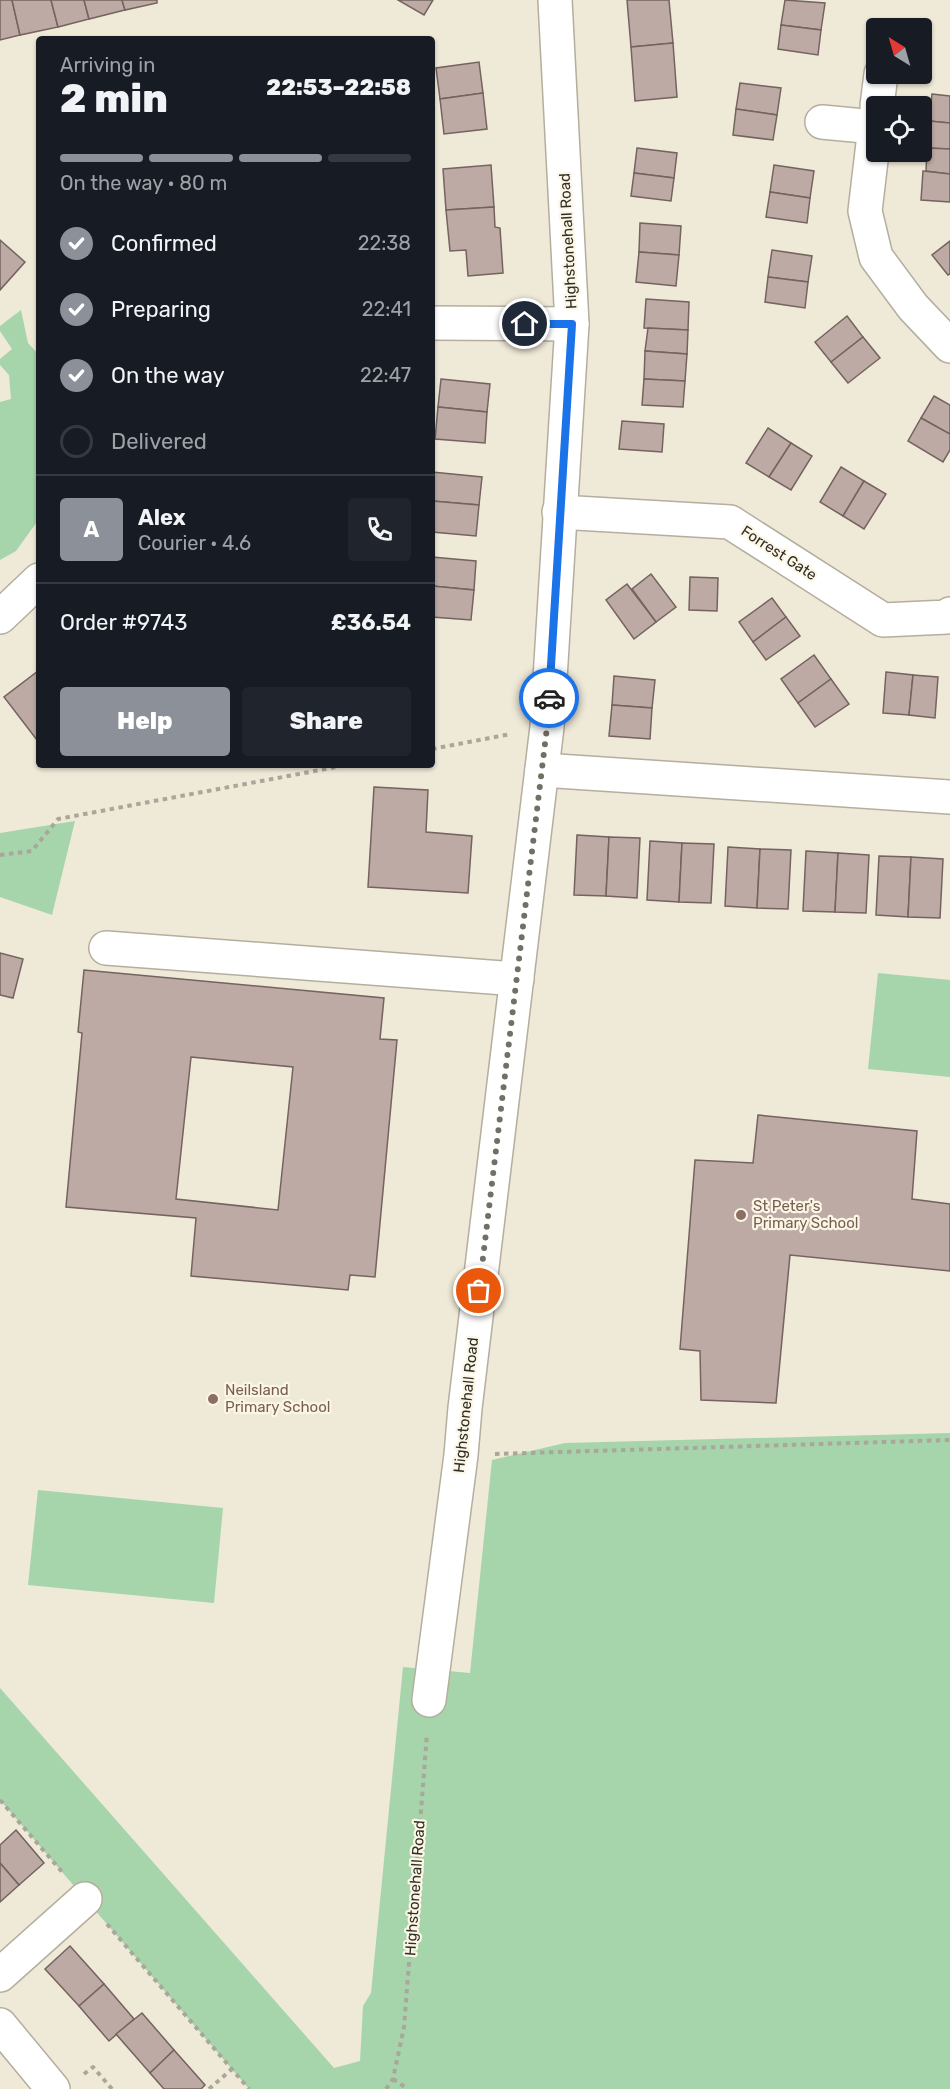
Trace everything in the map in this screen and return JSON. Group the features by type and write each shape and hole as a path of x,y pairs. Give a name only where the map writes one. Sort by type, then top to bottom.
{"street":[{"name":"Highstonehall Road","path":"429,1700 461,1455 466,1396 547,727 572,324 555,0"},
{"path":"822,122 866,118"},
{"path":"871,162 866,211 876,257 913,307 950,346"},
{"path":"435,323 572,324"},
{"name":"Forrest Gate","path":"559,512 730,522 883,620 947,617 950,614"},
{"path":"0,616 36,583"},
{"path":"542,770 950,797"},
{"path":"106,948 517,979"},
{"path":"0,1975 85,1899"},
{"path":"0,2025 64,2085"}],"path":[{"path":"435,748 547,727"},
{"path":"0,855 32,851 58,819 331,768"},
{"path":"461,1455 950,1440"},
{"name":"Highstonehall Road","path":"386,2089 393,2079 404,2027 429,1700"},
{"path":"0,1800 249,2089"},
{"path":"64,2085 93,2067 112,2089"},
{"path":"209,2089 232,2069"},
{"path":"393,2079 408,2089"}],"green space":[{"path":"21,310 28,343 36,352 36,523 16,551 0,560 0,402 11,399 9,375 0,365 0,359 12,349 0,331 0,326"},
{"path":"75,821 52,915 0,897 0,833"},
{"path":"878,973 950,980 950,1077 868,1069"},
{"path":"950,1433 950,2089 249,2089 0,1800 0,1688 334,2068 360,2061 363,2006 371,1993 403,1667 470,1673 492,1460 565,1443"},
{"path":"38,1490 223,1508 214,1603 28,1585"}],"building":[{"path":"0,0 12,0 20,35 0,40"},
{"path":"12,0 51,0 58,27 20,35"},
{"path":"51,0 84,0 89,19 58,27"},
{"path":"84,0 122,0 125,10 89,19"},
{"path":"122,0 157,0 157,3 125,10"},
{"path":"398,0 433,0 424,15"},
{"path":"627,0 669,0 673,43 631,47"},
{"path":"785,0 825,3 821,30 781,25"},
{"path":"781,25 821,30 818,55 778,49"},
{"path":"673,43 677,97 635,101 631,47"},
{"path":"479,62 483,93 440,99 436,68"},
{"path":"740,83 781,88 777,115 736,109"},
{"path":"483,93 487,129 444,134 440,99"},
{"path":"932,94 950,96 950,123 932,121"},
{"path":"736,109 777,115 773,140 733,135"},
{"path":"932,121 950,123 950,149 932,148"},
{"path":"637,148 677,153 674,178 634,173"},
{"path":"932,148 950,149 950,174 926,171 926,162 932,162"},
{"path":"491,165 494,207 446,210 443,169"},
{"path":"774,165 814,171 810,198 770,192"},
{"path":"923,171 950,174 950,202 921,200"},
{"path":"634,173 674,178 671,201 631,196"},
{"path":"770,192 810,198 807,223 766,217"},
{"path":"494,207 495,227 500,228 503,273 468,276 466,250 450,251 446,210"},
{"path":"640,223 681,226 679,255 639,252"},
{"path":"0,240 25,262 0,290"},
{"path":"950,241 950,274 948,275 932,255"},
{"path":"772,250 812,256 808,282 768,277"},
{"path":"639,252 679,255 676,286 636,282"},
{"path":"768,277 808,282 805,308 765,302"},
{"path":"646,299 689,302 688,330 644,328"},
{"path":"847,316 863,337 831,362 815,342"},
{"path":"648,328 688,330 687,354 645,351"},
{"path":"863,337 880,358 848,383 831,362"},
{"path":"645,351 687,354 685,381 644,379"},
{"path":"441,379 490,384 487,412 438,407"},
{"path":"644,379 685,381 683,407 642,405"},
{"path":"934,396 950,405 950,434 921,418"},
{"path":"438,407 487,412 485,443 435,439"},
{"path":"921,418 950,434 950,450 943,462 908,441"},
{"path":"622,421 664,424 662,452 619,449"},
{"path":"768,428 791,443 769,477 746,463"},
{"path":"791,443 812,456 791,490 769,477"},
{"path":"841,467 864,481 843,516 820,502"},
{"path":"435,472 482,477 479,505 435,501"},
{"path":"864,481 886,494 864,529 843,516"},
{"path":"435,501 479,505 476,536 435,532"},
{"path":"435,557 476,561 474,590 435,586"},
{"path":"651,574 676,607 656,622 632,589"},
{"path":"690,577 718,578 717,611 689,610"},
{"path":"627,584 656,622 634,639 606,600"},
{"path":"435,586 474,590 471,620 435,617"},
{"path":"772,598 786,617 753,642 739,622"},
{"path":"786,617 800,636 766,660 753,642"},
{"path":"814,655 831,679 798,703 781,679"},
{"path":"886,672 913,675 909,715 883,713"},
{"path":"36,673 36,739 4,697"},
{"path":"913,675 938,677 935,718 909,715"},
{"path":"614,676 655,680 652,708 612,705"},
{"path":"831,679 849,704 815,727 798,703"},
{"path":"612,705 652,708 650,739 609,736"},
{"path":"374,787 428,790 426,832 472,836 468,893 368,887"},
{"path":"577,835 609,837 606,896 574,895"},
{"path":"609,837 640,838 637,898 606,896"},
{"path":"650,841 682,843 679,902 647,900"},
{"path":"682,843 714,844 711,903 679,902"},
{"path":"728,847 760,849 757,908 725,906"},
{"path":"760,849 791,850 788,909 757,908"},
{"path":"806,851 838,853 835,912 803,911"},
{"path":"838,853 869,855 866,913 835,912"},
{"path":"879,856 911,857 908,917 876,915"},
{"path":"911,857 943,859 940,918 908,917"},
{"path":"0,953 23,959 13,998 0,995"},
{"path":"84,970 384,998 380,1039 397,1040 375,1277 350,1275 348,1290 191,1276 196,1218 66,1207 82,1033 78,1032","holes":["191,1057 293,1067 278,1210 176,1199"]},
{"path":"758,1115 917,1131 912,1199 950,1204 950,1271 790,1255 776,1403 701,1400 700,1351 680,1349 695,1160 753,1163"},
{"path":"16,1830 44,1863 19,1885 0,1863 0,1845"},
{"path":"0,1863 19,1885 0,1902"},
{"path":"70,1946 104,1984 79,2006 45,1969"},
{"path":"104,1984 134,2019 109,2041 79,2006"},
{"path":"142,2013 174,2050 150,2073 116,2034"},
{"path":"174,2050 205,2085 201,2089 164,2089 150,2073"}],"way so far":[{"path":"479,1291 549,698"}],"place":[{"name":"St Peter's Primary School","path":"741,1215"},
{"name":"Neilsland Primary School","path":"213,1399"}],"route":[{"path":"525,324 572,324 549,698"}]}
